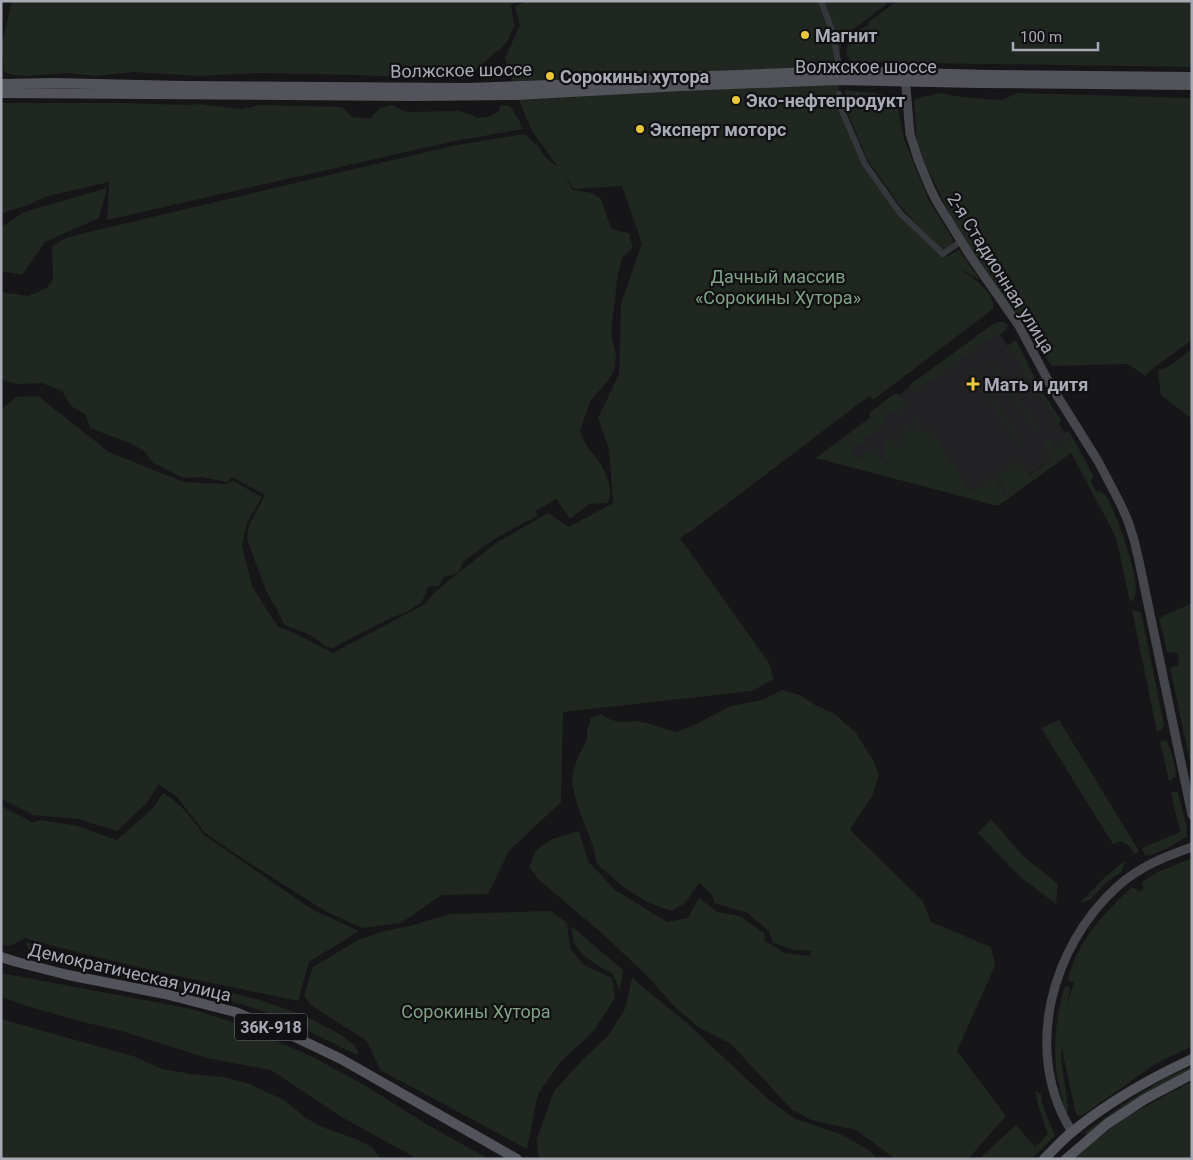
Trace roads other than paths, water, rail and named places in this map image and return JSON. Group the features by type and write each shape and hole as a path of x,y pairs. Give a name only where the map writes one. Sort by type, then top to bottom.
{"main road":[{"name":"Волжское шоссе","path":"1,92 477,88 840,71 905,77 1192,85"},
{"name":"Волжское шоссе","path":"1,84 53,84 182,90 414,96 515,95 672,86 905,77 989,75 1192,77"},
{"name":"2-я Стадионная улица","path":"905,77 910,134 930,188 961,241 1018,326 1051,386 1102,469 1128,521 1139,561 1192,815"},
{"path":"1082,1145 1072,1132 1058,1105 1048,1061 1048,1015 1060,971 1070,947 1089,916 1118,885 1144,867 1171,854 1192,847"},
{"name":"Демократическая улица","path":"1,957 68,975 165,994 235,1012 291,1035 341,1059 517,1159"},
{"path":"1044,1159 1072,1132 1105,1108 1150,1079 1192,1059"},
{"path":"1066,1159 1108,1124 1145,1099 1192,1074"}],"street":[{"path":"820,1 832,30 840,71"},
{"path":"839,94 842,111 865,164 900,213 942,254 961,241"}],"place":[{"name":"Магнит","path":"805,35"},
{"name":"Сорокины хутора","path":"550,76"},
{"name":"Эко-нефтепродукт","path":"736,100"},
{"name":"Эксперт моторс","path":"640,129"},
{"name":"Мать и дитя","path":"973,384"}],"park label":[{"name":"Дачный массив «Сорокины Хутора»","path":"778,286"},
{"name":"Сорокины Хутора","path":"476,1011"}]}
